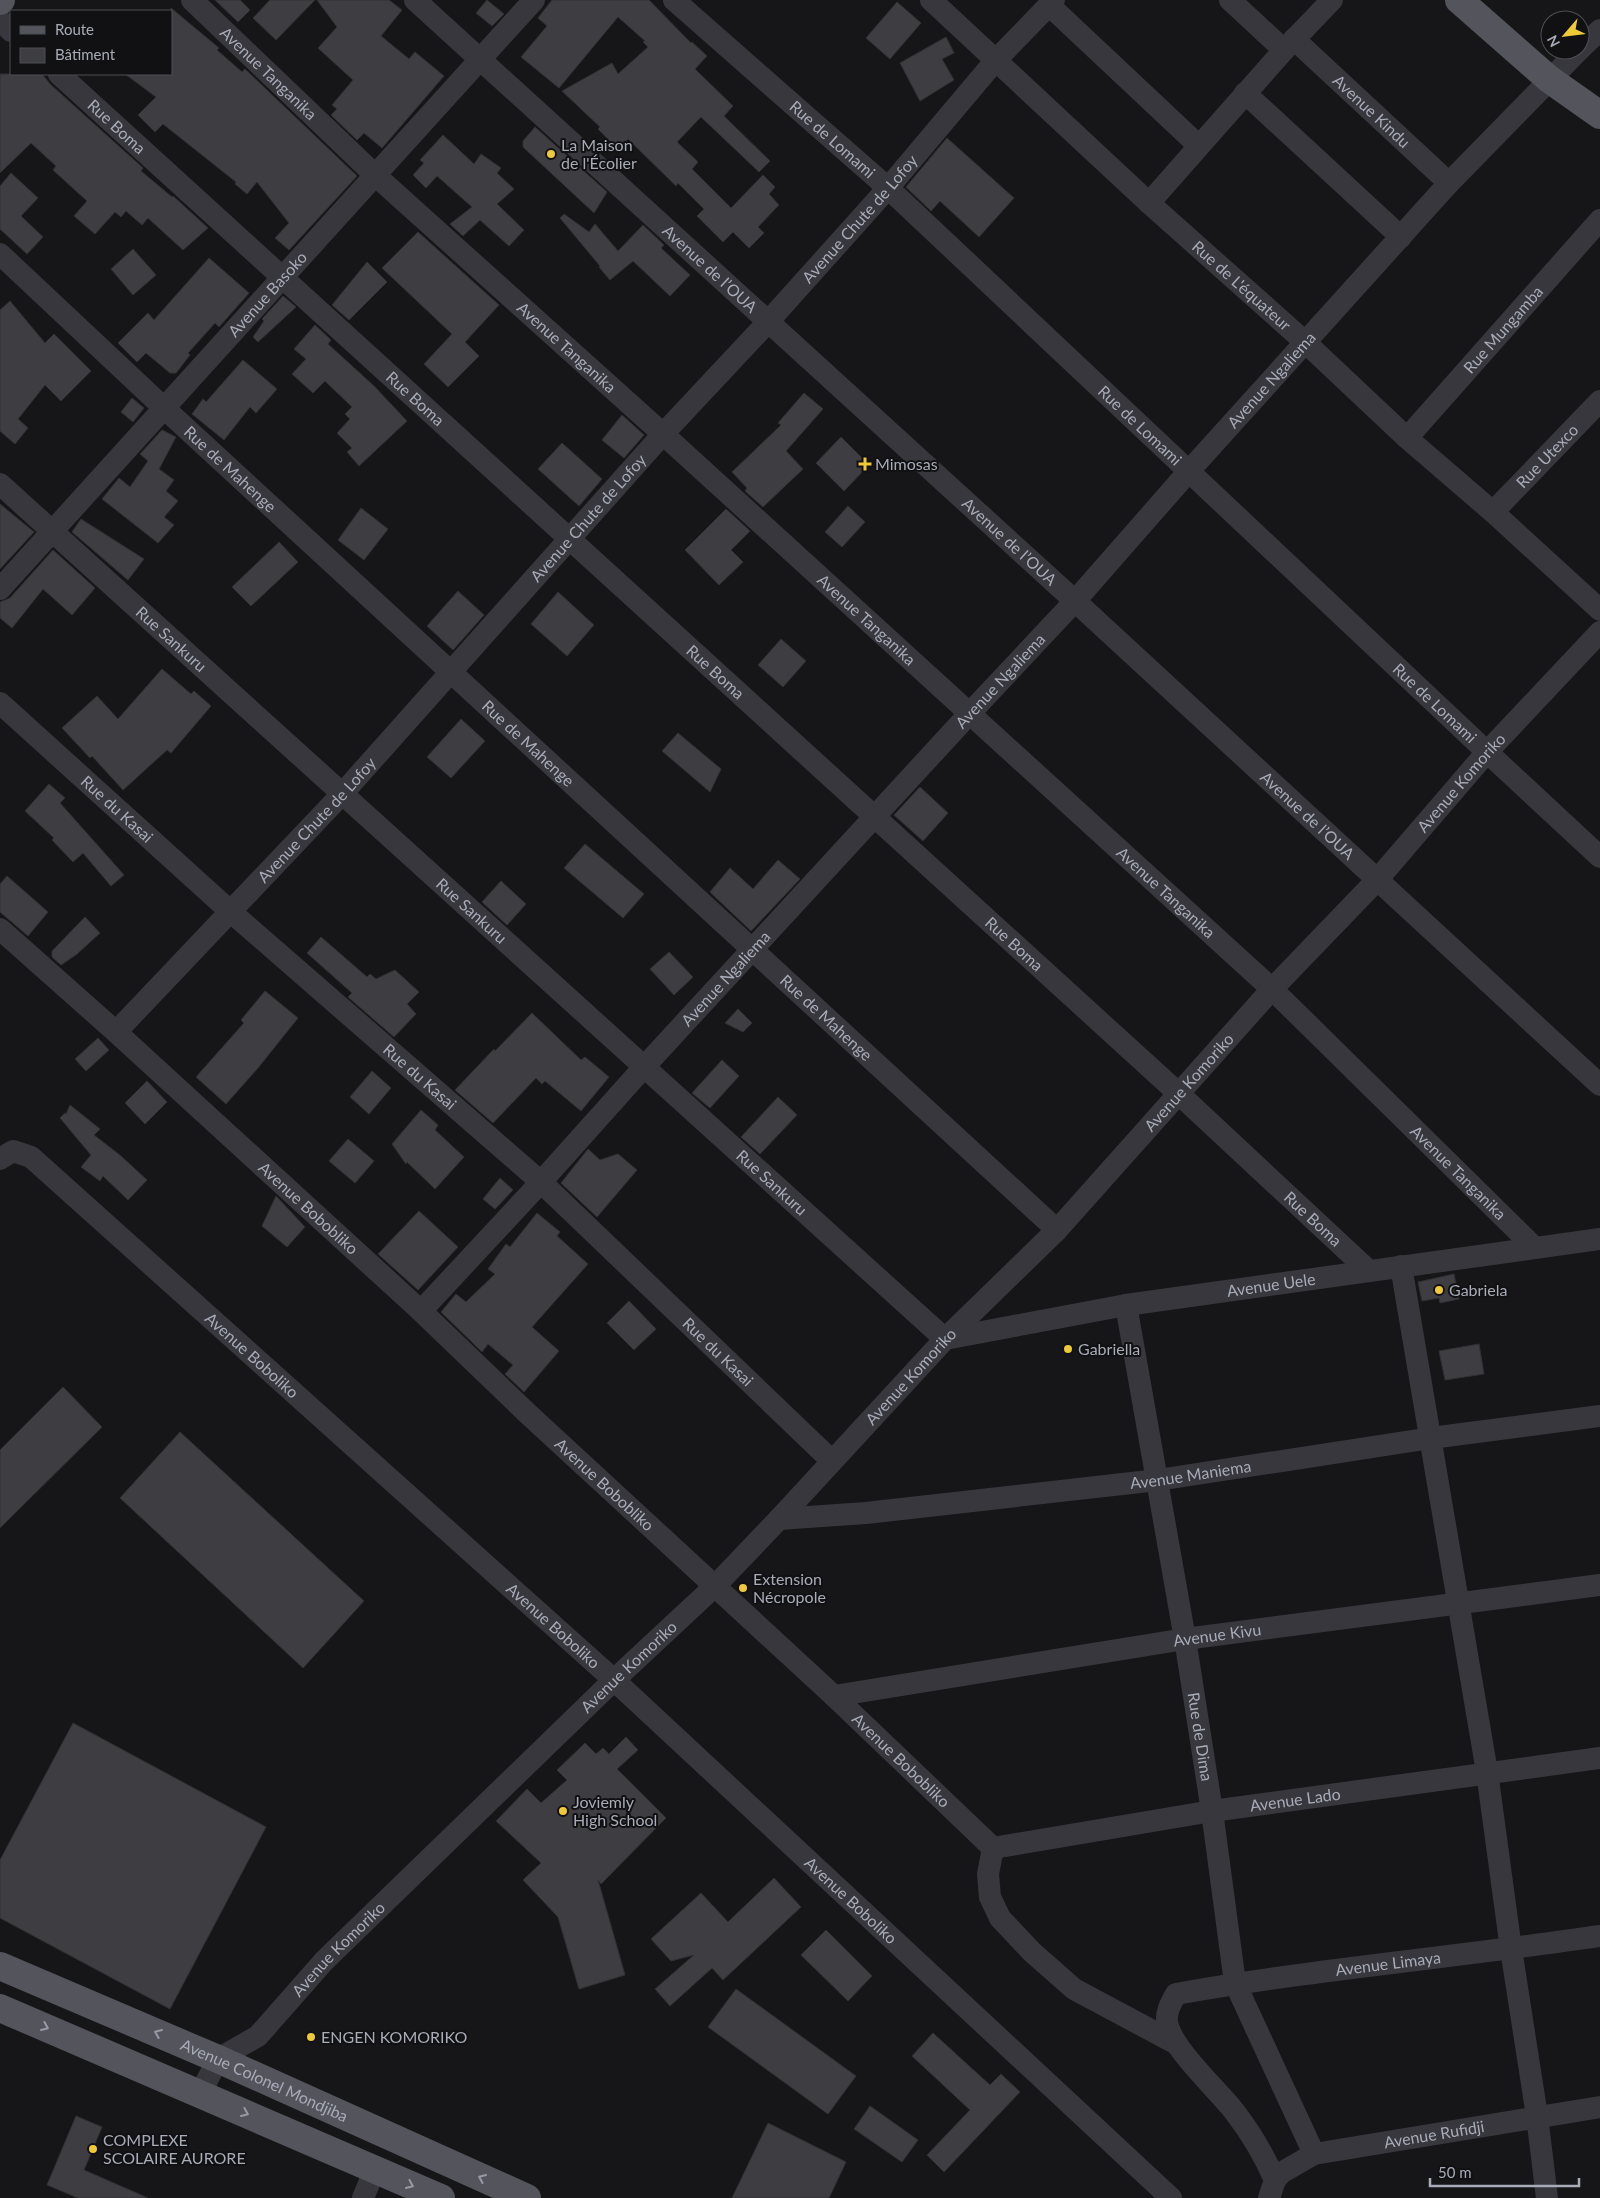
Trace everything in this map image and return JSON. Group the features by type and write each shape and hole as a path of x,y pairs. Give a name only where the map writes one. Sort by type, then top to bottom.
{"main road":[{"path":"1459,0 1549,79 1600,115"},
{"name":"Avenue Colonel Mondjiba","path":"0,1966 218,2059 527,2198"},
{"path":"0,2008 441,2198"}],"street":[{"name":"Avenue Tanganika","path":"192,0 375,175 663,434 1272,989 1534,1247"},
{"name":"Avenue de l’OUA","path":"415,0 1075,602 1600,1085"},
{"name":"Avenue Basoko","path":"0,588 534,0"},
{"name":"Rue de Lomami","path":"674,0 888,188 1600,857"},
{"name":"Rue de L'équateur","path":"931,0 1149,203 1305,342 1407,438 1493,512 1600,610"},
{"name":"Avenue Kindu","path":"1230,0 1289,44 1449,183"},
{"path":"1149,203 1289,44 1332,0"},
{"name":"Avenue Chute de Lofoy","path":"116,1032 342,794 663,434 767,323 888,188 995,61 1051,3"},
{"path":"1051,3 1199,146"},
{"path":"0,20 10,30"},
{"name":"Avenue Ngaliema","path":"1590,40 1600,30"},
{"name":"Avenue Ngaliema","path":"421,1311 541,1182 752,949 1075,602 1189,471 1449,183 1569,60"},
{"name":"Rue Boma","path":"60,75 1178,1093 1369,1271"},
{"path":"1245,93 1401,237"},
{"name":"Rue Mungamba","path":"1407,438 1600,220"},
{"name":"Rue de Mahenge","path":"0,254 164,408 1058,1230"},
{"name":"Rue Utexco","path":"1493,512 1600,401"},
{"name":"Rue Sankuru","path":"0,484 944,1339"},
{"name":"Avenue Komoriko","path":"218,2059 258,2036 324,1961 614,1680 716,1585 779,1520 944,1339 1058,1230 1272,989 1377,880 1487,752 1600,632"},
{"name":"Rue du Kasai","path":"0,703 231,912 541,1182 832,1460"},
{"name":"Avenue Bobobliko","path":"0,929 116,1032 421,1311 533,1419 716,1585 993,1848"},
{"name":"Avenue Boboliko","path":"7,1155 31,1157 614,1680 1171,2198"},
{"name":"Avenue Uele","path":"944,1339 1126,1304 1600,1239"},
{"path":"1401,1266 1487,1772 1511,1949 1537,2116 1546,2198"},
{"name":"Rue de Dima","path":"1126,1304 1185,1639 1212,1811 1235,1983 1314,2154"},
{"name":"Avenue Maniema","path":"779,1520 866,1513 1158,1480 1431,1438 1600,1416"},
{"name":"Avenue Kivu","path":"834,1696 1185,1639 1600,1585"},
{"name":"Avenue Lado","path":"993,1848 1212,1811 1600,1758"},
{"path":"993,1848 988,1874 990,1897 1000,1918 1032,1952 1074,1989 1175,2042 1234,2111 1262,2151 1272,2189"},
{"name":"Avenue Limaya","path":"1175,2042 1167,2024 1167,2010 1176,1994 1235,1983 1511,1949 1600,1936"},
{"path":"200,2094 218,2059"},
{"name":"Avenue Rufidji","path":"1272,2189 1281,2173 1314,2154 1600,2107"},
{"path":"363,2198 375,2169"}],"building":[{"path":"215,0 240,0 250,10 238,22"},
{"path":"270,0 315,0 276,40 253,18"},
{"path":"317,0 389,0 402,10 381,36 409,59 415,52 444,76 382,148 364,133 357,140 331,115 337,109 332,105 353,80 318,48 337,27"},
{"path":"487,0 504,14 492,26 476,13"},
{"path":"552,0 649,0 691,43 707,56 695,69 733,106 724,116 770,161 759,172 701,117 677,142 698,162 692,169 731,208 763,175 775,187 769,194 779,205 758,227 764,233 749,248 733,232 723,242 697,216 704,209 678,183 676,186 628,139 618,149 598,129 600,127 562,91 612,63 618,74 648,47 643,42 645,41 618,17 559,88 521,57 547,26 538,18"},
{"path":"897,2 921,23 890,59 866,38"},
{"path":"171,8 219,48 217,50 242,72 245,69 357,176 289,250 275,238 289,223 257,182 247,194 235,184 236,182 163,124 155,132 138,115 156,97 126,75 172,75"},
{"path":"946,37 954,53 942,59 954,80 920,101 900,63"},
{"path":"0,74 43,75 50,84 143,168 141,171 173,196 208,228 183,250 148,218 142,225 126,211 121,217 115,212 95,234 74,216 87,201 53,170 56,166 31,143 0,173"},
{"path":"535,127 607,192 594,213 523,147 523,141"},
{"path":"443,135 474,164 481,154 501,168 497,173 514,189 497,204 524,230 509,246 480,220 463,236 450,224 472,207 437,176 426,188 413,175 424,163 420,160"},
{"path":"947,138 1014,198 979,237 940,201 931,211 906,187"},
{"path":"11,173 38,198 21,216 43,237 27,254 0,229 0,186"},
{"path":"564,214 589,232 595,224 618,251 643,225 664,245 661,248 690,275 670,296 633,261 610,280 560,218"},
{"path":"418,232 499,305 465,342 479,356 448,387 424,364 452,334 382,268"},
{"path":"133,249 156,275 133,295 111,269"},
{"path":"209,258 249,293 219,327 215,323 188,353 190,355 176,373 170,373 146,353 137,362 118,343 148,313 154,320"},
{"path":"367,262 387,282 349,320 332,305"},
{"path":"283,296 296,307 258,342 253,337 264,321 262,319"},
{"path":"10,301 45,343 54,334 91,371 61,401 45,385 18,419 28,428 15,444 0,431 0,310"},
{"path":"315,325 331,340 328,344 374,386 407,421 359,466 347,452 352,448 337,433 350,419 345,414 352,407 325,381 313,393 292,374 306,359 294,349"},
{"path":"243,360 277,389 256,413 250,407 224,440 192,414 203,399 206,402"},
{"path":"804,393 823,409 786,451 803,469 763,507 745,491 747,488 732,472 781,425 778,423"},
{"path":"132,398 144,408 133,422 121,412"},
{"path":"622,415 644,435 624,458 602,440"},
{"path":"162,430 176,437 159,469 174,480 166,491 178,501 164,517 174,525 158,543 102,499 119,478 130,487 148,461 140,454"},
{"path":"841,437 869,465 844,491 816,463"},
{"path":"562,443 602,479 579,506 538,469"},
{"path":"0,504 34,532 0,569"},
{"path":"848,506 865,522 842,547 825,532"},
{"path":"361,508 388,529 364,560 338,540"},
{"path":"726,509 750,531 731,550 743,562 719,585 685,550"},
{"path":"81,519 144,559 128,580 72,532"},
{"path":"279,542 298,562 251,606 232,587"},
{"path":"53,550 95,588 72,615 43,589 12,628 0,618 0,602 10,598"},
{"path":"458,591 484,615 453,650 427,626"},
{"path":"558,592 594,625 567,656 531,624"},
{"path":"781,639 806,661 783,687 758,665"},
{"path":"162,669 191,694 194,691 211,706 171,753 167,750 123,790 92,756 90,758 62,728 97,696 118,719"},
{"path":"461,719 485,741 451,778 427,757"},
{"path":"678,733 721,769 710,792 662,751"},
{"path":"49,784 65,798 60,803 124,875 111,886 83,853 73,862 52,840 54,838 25,811"},
{"path":"920,787 948,813 923,841 894,815"},
{"path":"585,844 644,894 623,918 564,868"},
{"path":"778,860 800,879 751,931 710,892 730,868 753,889"},
{"path":"7,876 48,912 28,936 0,912 0,884"},
{"path":"501,881 526,904 507,925 482,902"},
{"path":"85,917 100,933 77,954 61,965 52,957 52,951"},
{"path":"321,937 367,977 370,974 376,979 395,970 419,992 407,1004 416,1014 394,1037 348,997 352,993 307,953"},
{"path":"669,952 693,977 674,995 650,969"},
{"path":"265,991 298,1018 226,1104 196,1077 244,1023 241,1020"},
{"path":"738,1009 752,1023 743,1032 725,1023"},
{"path":"532,1013 581,1060 585,1057 609,1077 581,1111 545,1081 542,1084 536,1078 493,1123 455,1090"},
{"path":"98,1038 109,1050 86,1071 75,1059"},
{"path":"722,1060 739,1076 710,1108 692,1093"},
{"path":"372,1071 391,1088 369,1114 350,1097"},
{"path":"147,1081 167,1102 145,1124 125,1103"},
{"path":"778,1097 797,1115 760,1154 741,1137"},
{"path":"70,1105 100,1129 94,1135 147,1180 128,1200 103,1176 100,1181 81,1167 91,1155 60,1118 66,1114"},
{"path":"421,1110 438,1125 435,1130 464,1157 435,1189 407,1162 406,1164 392,1144"},
{"path":"348,1139 374,1161 355,1183 329,1161"},
{"path":"588,1149 600,1160 618,1154 637,1170 597,1217 561,1183"},
{"path":"500,1178 513,1190 495,1209 483,1199"},
{"path":"276,1196 305,1227 287,1247 262,1226"},
{"path":"419,1211 458,1247 418,1290 378,1254"},
{"path":"537,1213 560,1232 557,1236 588,1264 532,1327 559,1351 524,1392 505,1374 513,1365 488,1344 482,1352 441,1312 456,1294 466,1302 495,1274 488,1269 506,1244 510,1247"},
{"name":"Gabriela","path":"1454,1274 1459,1299 1440,1303 1439,1298 1422,1301 1418,1282"},
{"path":"629,1301 656,1329 634,1350 607,1323"},
{"path":"1479,1344 1484,1374 1445,1380 1439,1351"},
{"path":"63,1387 102,1427 0,1528 0,1450"},
{"path":"180,1432 364,1601 303,1668 120,1498"},
{"path":"73,1723 266,1827 170,2009 0,1918 0,1860"},
{"path":"626,1737 638,1750 617,1769 666,1818 601,1884 598,1880 625,1975 579,1989 558,1917 523,1880 541,1863 496,1821 527,1789 541,1803 567,1780 557,1770 585,1743 596,1754 603,1748 609,1754"},
{"path":"774,1878 801,1907 723,1980 712,1968 670,2006 655,1989 694,1955 671,1961 651,1939 701,1893 728,1922"},
{"path":"826,1930 872,1976 848,2001 801,1955"},
{"path":"736,1989 856,2076 828,2114 708,2027"},
{"path":"933,2033 990,2085 1001,2074 1020,2092 944,2172 927,2155 970,2110 912,2056"},
{"path":"870,2106 918,2140 902,2162 854,2129"},
{"path":"76,2116 102,2127 84,2170 148,2198 78,2198 47,2185"},
{"path":"768,2123 846,2162 829,2198 732,2198"}],"place":[{"name":"La Maison de l'Écolier","path":"551,154"},
{"name":"Mimosas","path":"865,464"},
{"name":"Gabriela","path":"1439,1290"},
{"name":"Gabriella","path":"1068,1349"},
{"name":"Extension Nécropole","path":"743,1588"},
{"name":"Joviemly High School","path":"563,1811"},
{"name":"ENGEN KOMORIKO","path":"311,2037"},
{"name":"COMPLEXE SCOLAIRE AURORE","path":"93,2149"}]}
